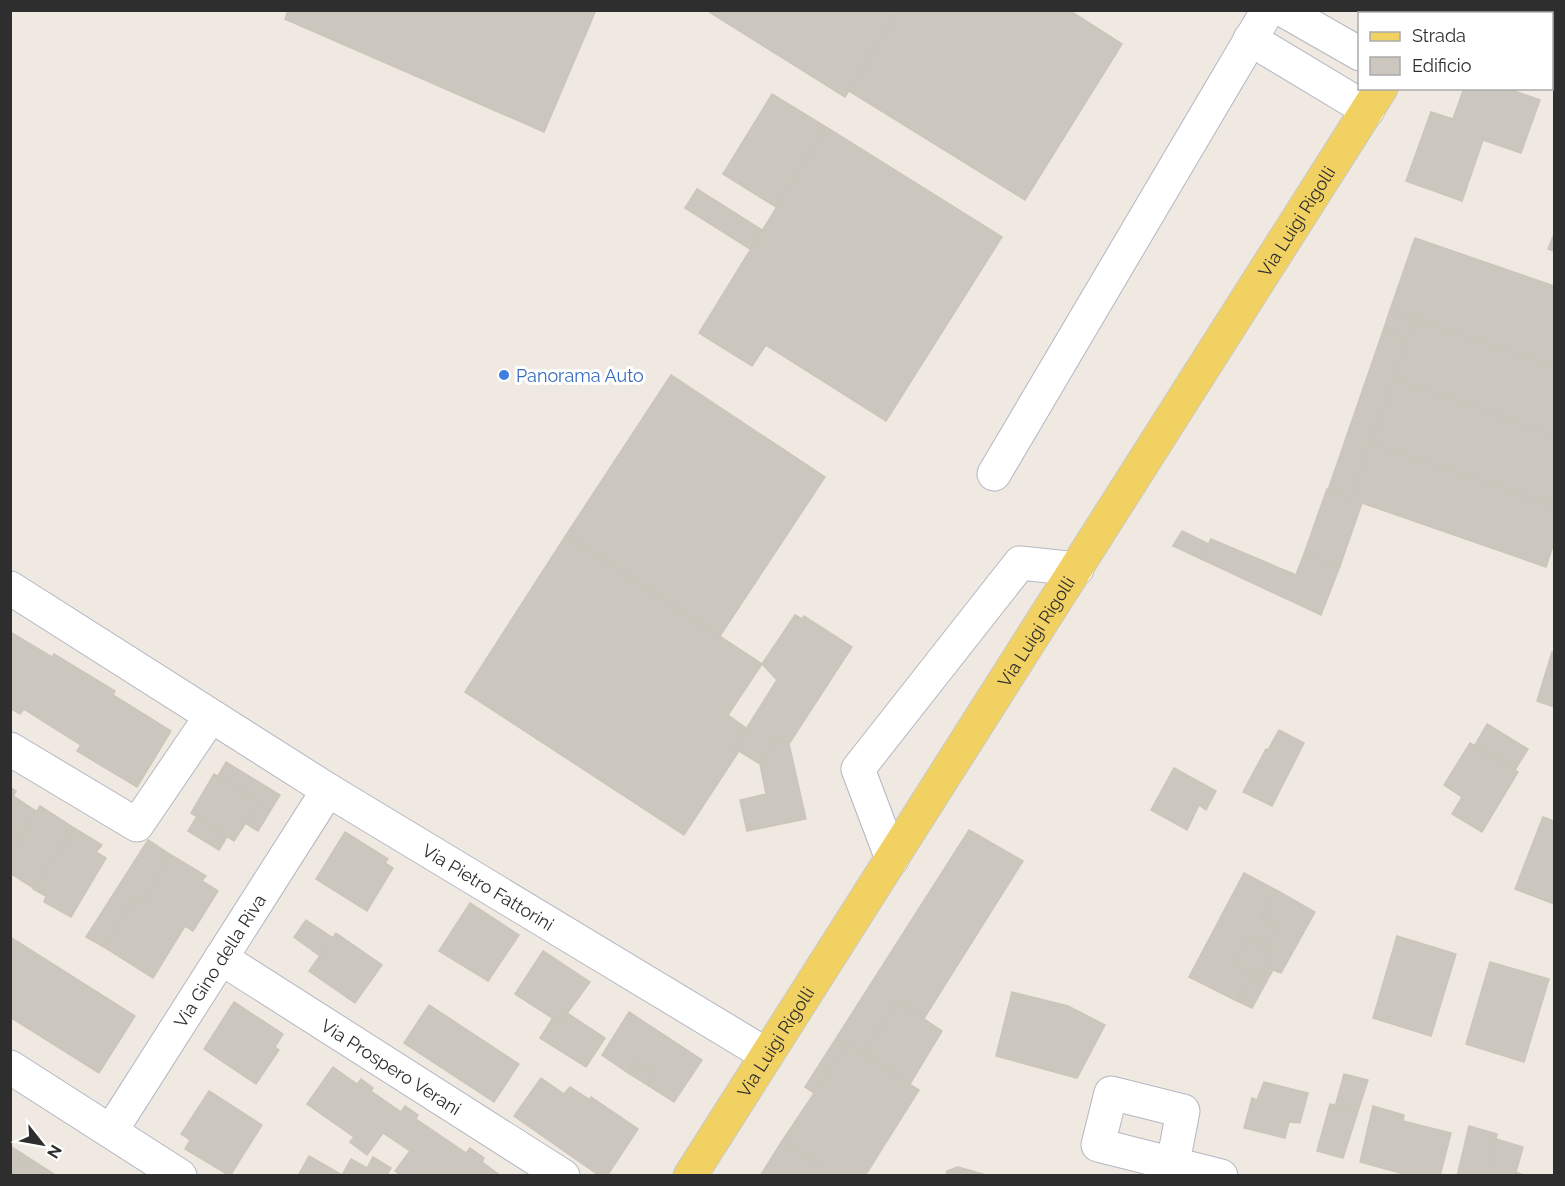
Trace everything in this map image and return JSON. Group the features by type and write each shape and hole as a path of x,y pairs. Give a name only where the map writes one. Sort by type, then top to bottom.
{"main road":[{"name":"Via Luigi Rigolli","path":"690,1176 1375,99"}],"street":[{"path":"994,474 1268,10"},
{"path":"1283,10 1358,53"},
{"path":"1250,39 1375,99"},
{"path":"892,859 858,769 1020,563 1077,569"},
{"name":"Via Pietro Fattorini","path":"10,588 328,790 767,1055"},
{"path":"10,748 136,825 212,716"},
{"name":"Via Gino della Riva","path":"111,1131 328,790"},
{"name":"Via Prospero Verani","path":"221,958 563,1176"},
{"path":"10,1067 180,1176"},
{"path":"1173,1163 1221,1176"}],"building":[{"path":"288,10 596,10 544,132 285,19"},
{"path":"706,10 899,10 845,97"},
{"path":"899,10 1069,10 1122,44 1025,200 849,91"},
{"path":"1521,10 1554,10 1554,43 1553,12 1520,12"},
{"path":"1463,90 1512,90 1540,100 1521,153 1483,140 1462,201 1406,181 1431,112 1453,119"},
{"path":"772,94 826,127 776,207 723,174"},
{"path":"826,127 1002,237 886,421 766,345 752,366 699,333"},
{"path":"697,189 762,230 750,249 685,208"},
{"path":"1554,234 1554,251 1548,249"},
{"path":"1415,238 1554,286 1554,367 1390,310"},
{"path":"1390,310 1414,318 1407,339 1383,331"},
{"path":"1414,318 1554,367 1554,435 1393,379"},
{"path":"1383,331 1407,339 1352,498 1328,490"},
{"path":"671,375 825,477 720,636 566,535"},
{"path":"1393,379 1554,435 1554,506 1371,443"},
{"path":"1371,443 1554,506 1554,543 1546,567 1362,503 1340,566 1304,554 1327,489 1352,498"},
{"path":"1182,531 1209,544 1201,559 1173,546"},
{"path":"566,535 762,664 728,715 746,728 734,748 739,751 684,835 465,692"},
{"path":"1211,539 1296,575 1304,554 1340,566 1321,615 1201,559"},
{"path":"795,615 802,619 804,616 852,647 789,744 776,736 760,764 734,748 777,680 762,664"},
{"path":"10,632 52,657 54,654 115,691 113,695 171,731 137,787 77,751 81,745 24,709 20,714 10,708"},
{"path":"1552,652 1554,653 1554,707 1537,701"},
{"path":"1487,724 1528,749 1515,770 1475,745"},
{"path":"1279,730 1304,743 1272,806 1243,792"},
{"path":"776,736 789,744 806,819 747,831 740,800 766,794 760,764"},
{"path":"1470,743 1518,772 1482,832 1452,814 1462,797 1444,785"},
{"path":"226,762 280,795 258,831 245,823 260,801 218,776"},
{"path":"1174,768 1216,791 1206,810 1199,805 1187,830 1151,810"},
{"path":"214,774 260,801 234,841 191,813"},
{"path":"10,787 16,791 13,796 36,811 10,853"},
{"path":"40,806 74,828 35,889 10,873 10,853"},
{"path":"197,816 227,837 219,850 188,831"},
{"path":"1543,817 1554,821 1554,904 1515,889"},
{"path":"74,828 102,845 96,852 106,858 71,917 44,902 46,896 33,889"},
{"path":"969,830 1023,861 923,1020 897,1001 863,1055 847,1044 814,1093 805,1087"},
{"path":"345,832 388,859 385,863 393,868 367,911 316,879"},
{"path":"148,840 171,855 142,903 134,898 104,947 86,937"},
{"path":"171,855 206,876 202,881 218,891 193,931 185,926 153,978 104,947 134,898 142,903"},
{"path":"1244,873 1276,890 1262,918 1276,926 1267,947 1247,937 1235,964 1253,974 1237,1001 1189,977"},
{"path":"1276,890 1315,912 1281,973 1273,970 1252,1008 1237,1001 1253,974 1260,977 1273,951 1267,947 1276,926 1262,918"},
{"path":"470,903 519,935 488,981 439,951"},
{"path":"306,920 333,938 320,956 294,937"},
{"path":"336,933 382,965 355,1003 309,971"},
{"path":"1397,936 1456,954 1431,1036 1373,1018"},
{"path":"10,937 135,1016 99,1073 10,1017"},
{"path":"1247,937 1273,951 1260,977 1235,964"},
{"path":"543,951 590,982 560,1023 515,994"},
{"path":"1490,962 1549,979 1524,1062 1466,1044"},
{"path":"1012,992 1068,1006 1105,1025 1077,1078 996,1056"},
{"path":"897,1001 942,1031 910,1084 863,1055"},
{"path":"234,1002 283,1034 275,1047 279,1050 256,1084 204,1049"},
{"path":"429,1005 519,1064 494,1102 404,1043"},
{"path":"629,1012 702,1060 674,1102 649,1086 656,1074 636,1061 628,1073 602,1055"},
{"path":"567,1013 605,1038 586,1067 540,1038 552,1019 560,1023"},
{"path":"847,1044 919,1090 865,1176 836,1176 782,1141"},
{"path":"636,1061 656,1074 649,1086 628,1073"},
{"path":"333,1067 357,1084 361,1079 373,1088 371,1091 401,1112 405,1106 418,1115 416,1119 466,1153 470,1148 484,1158 482,1162 501,1176 402,1176 395,1171 410,1151 383,1133 367,1155 350,1142 354,1137 307,1104"},
{"path":"1344,1074 1368,1080 1358,1111 1335,1107"},
{"path":"541,1078 564,1094 570,1087 590,1100 591,1097 638,1129 607,1176 600,1176 514,1116"},
{"path":"1264,1082 1308,1093 1300,1123 1289,1122 1285,1138 1244,1128 1252,1098 1257,1100"},
{"path":"209,1091 262,1125 230,1176 185,1149 190,1140 181,1134"},
{"path":"1330,1104 1358,1111 1343,1158 1317,1151"},
{"path":"1373,1106 1404,1115 1403,1121 1451,1133 1440,1176 1411,1176 1360,1162"},
{"path":"1469,1126 1497,1134 1488,1176 1457,1176"},
{"path":"1496,1139 1523,1147 1516,1172 1525,1176 1488,1176"},
{"path":"782,1141 833,1173 831,1176 760,1176"},
{"path":"10,1146 57,1176 35,1176 38,1171 10,1154"},
{"path":"10,1154 38,1171 35,1176 10,1176"},
{"path":"309,1156 342,1175 351,1159 367,1168 373,1157 391,1168 386,1176 298,1176"},
{"path":"958,1167 990,1176 946,1176 947,1171"}],"place":[{"name":"Panorama Auto","path":"504,375"}]}
